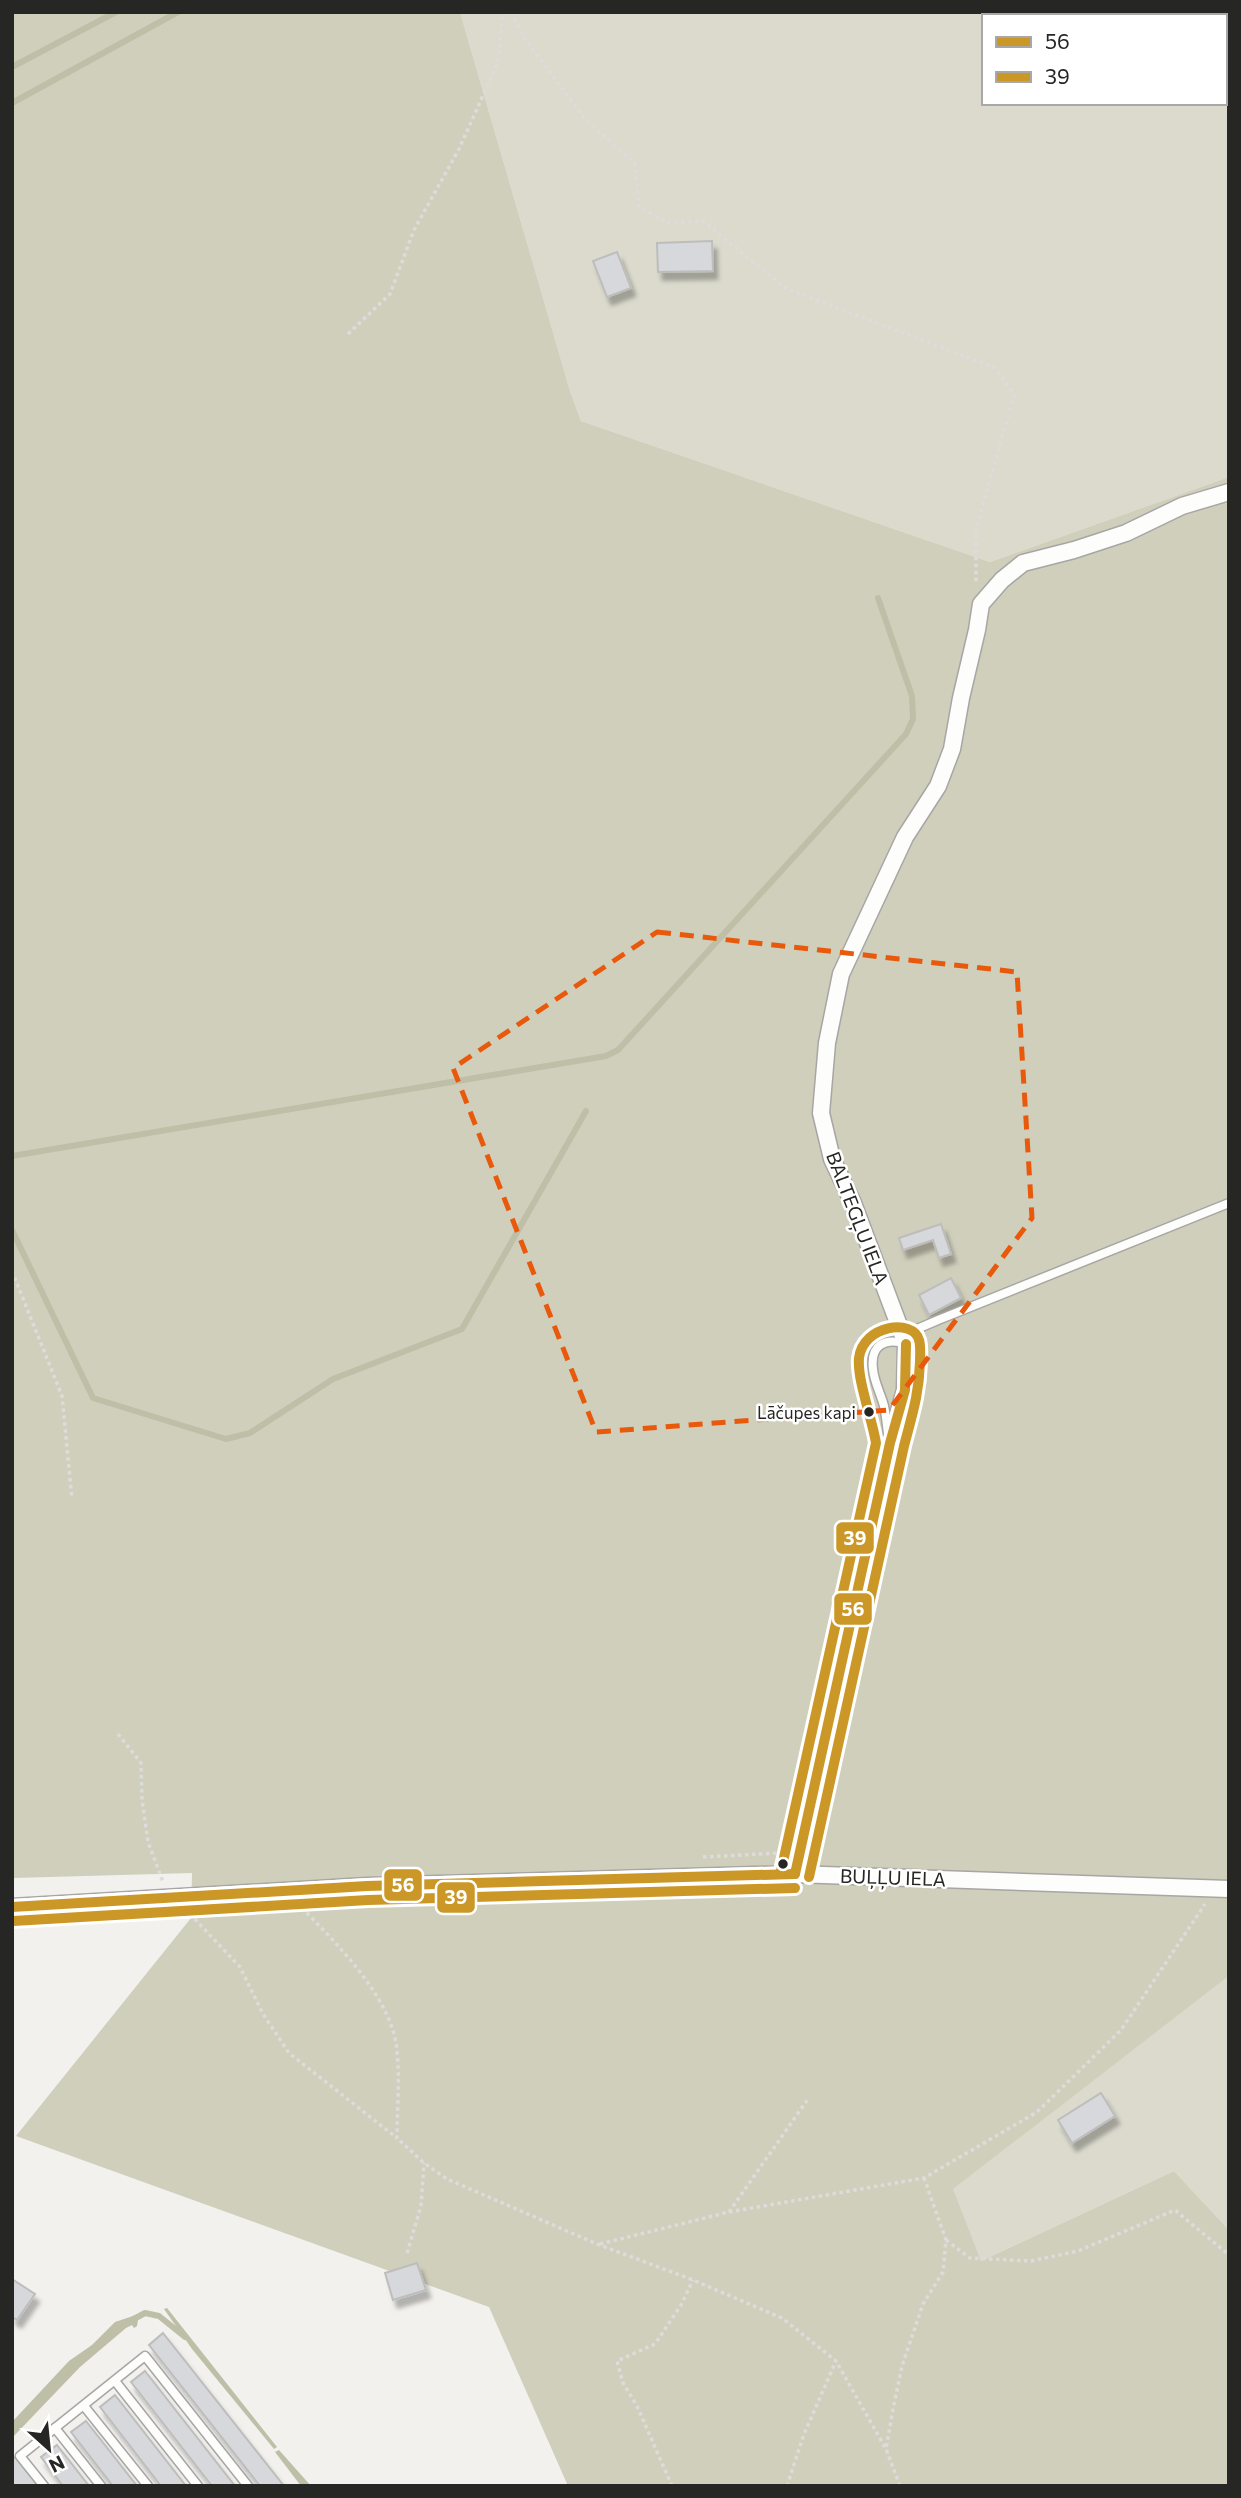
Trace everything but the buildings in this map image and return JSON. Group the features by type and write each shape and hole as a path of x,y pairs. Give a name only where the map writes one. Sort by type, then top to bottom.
{"street":[{"path":"981,604 1002,580 1023,563 1126,533 1182,506 1229,492"},
{"name":"BALTEGĻU IELA","path":"795,1874 890,1443 905,1390 906,1344 853,1203 832,1159 821,1113 827,1043 841,974 905,837 938,786 952,749 981,604"},
{"name":"BUĻĻU IELA","path":"12,1907 368,1886 795,1874 1222,1888"}],"lane":[{"path":"890,1443 884,1406 872,1368 876,1349 883,1342 894,1339 906,1344 917,1329 1229,1203"},
{"path":"44,2486 20,2456 145,2356 248,2486"},
{"path":"115,2381 198,2486"},
{"path":"84,2406 148,2486"},
{"path":"55,2428 101,2486"}],"path":[{"path":"348,334 390,294 414,230 459,149 498,62 503,12"},
{"path":"511,12 523,36 586,120 635,164 639,207 669,223 703,221 785,288 996,368 1014,395 976,530 976,583 981,604"},
{"path":"12,1271 62,1396 72,1499"},
{"path":"118,1734 141,1763 142,1800 148,1842 164,1887 240,1967 263,2014 289,2053 447,2179 597,2244 693,2280 782,2318 836,2361 886,2449 900,2486"},
{"path":"597,2244 729,2212 923,2178 1037,2112 1121,2030 1222,1888"},
{"path":"286,1891 346,1954 382,2003 397,2049 397,2138"},
{"path":"729,2212 808,2099"},
{"path":"407,2253 421,2206 424,2163"},
{"path":"886,2449 902,2366 923,2304 943,2272 946,2240 923,2178"},
{"path":"946,2240 970,2258 1031,2262 1078,2251 1175,2210 1229,2255"},
{"path":"672,2486 637,2406 622,2383 617,2361 655,2344 681,2305 693,2280"},
{"path":"787,2486 804,2434 836,2361"}],"highlighted area":[{"path":"657,932 1017,972 1032,1218 889,1410 596,1432 453,1068"}],"shaded area":[{"path":"12,12 460,12 581,421 990,562 1229,477 1229,1976 953,2189 981,2261 1174,2171 1229,2230 1229,2486 568,2486 489,2307 16,2136 191,1918 192,1873 14,1878"},
{"path":"460,12 1229,12 1229,477 990,562 581,421"},
{"path":"1229,1976 1229,2230 1174,2171 981,2261 952,2189"},
{"path":"167,2308 277,2447 274,2449 192,2349 164,2309"},
{"path":"139,2314 137,2326 126,2328 80,2367 12,2438 12,2422 69,2361 92,2345 115,2322"},
{"path":"279,2450 311,2486 301,2486 275,2452"}],"waterway":[{"path":"12,67 116,12"},
{"path":"12,103 178,12"},
{"path":"12,1156 606,1056 618,1050 906,734 913,719 912,696 878,598"},
{"path":"12,1230 93,1398 226,1439 250,1433 333,1379 462,1329 586,1111"},
{"path":"132,2320 145,2313 159,2316 185,2337"}],"transit line":[{"name":"39","path":"781,1871 876,1443 860,1377 859,1358 862,1347 878,1332 888,1328 908,1329 915,1333 920,1345 917,1395 809,1877"},
{"name":"56","path":"795,1874 890,1443 905,1390 906,1344"},
{"name":"56","path":"12,1907 367,1886 795,1874"},
{"name":"39","path":"13,1921 368,1900 795,1888"}],"place":[{"name":"Lāčupes kapi","path":"869,1412"}]}
